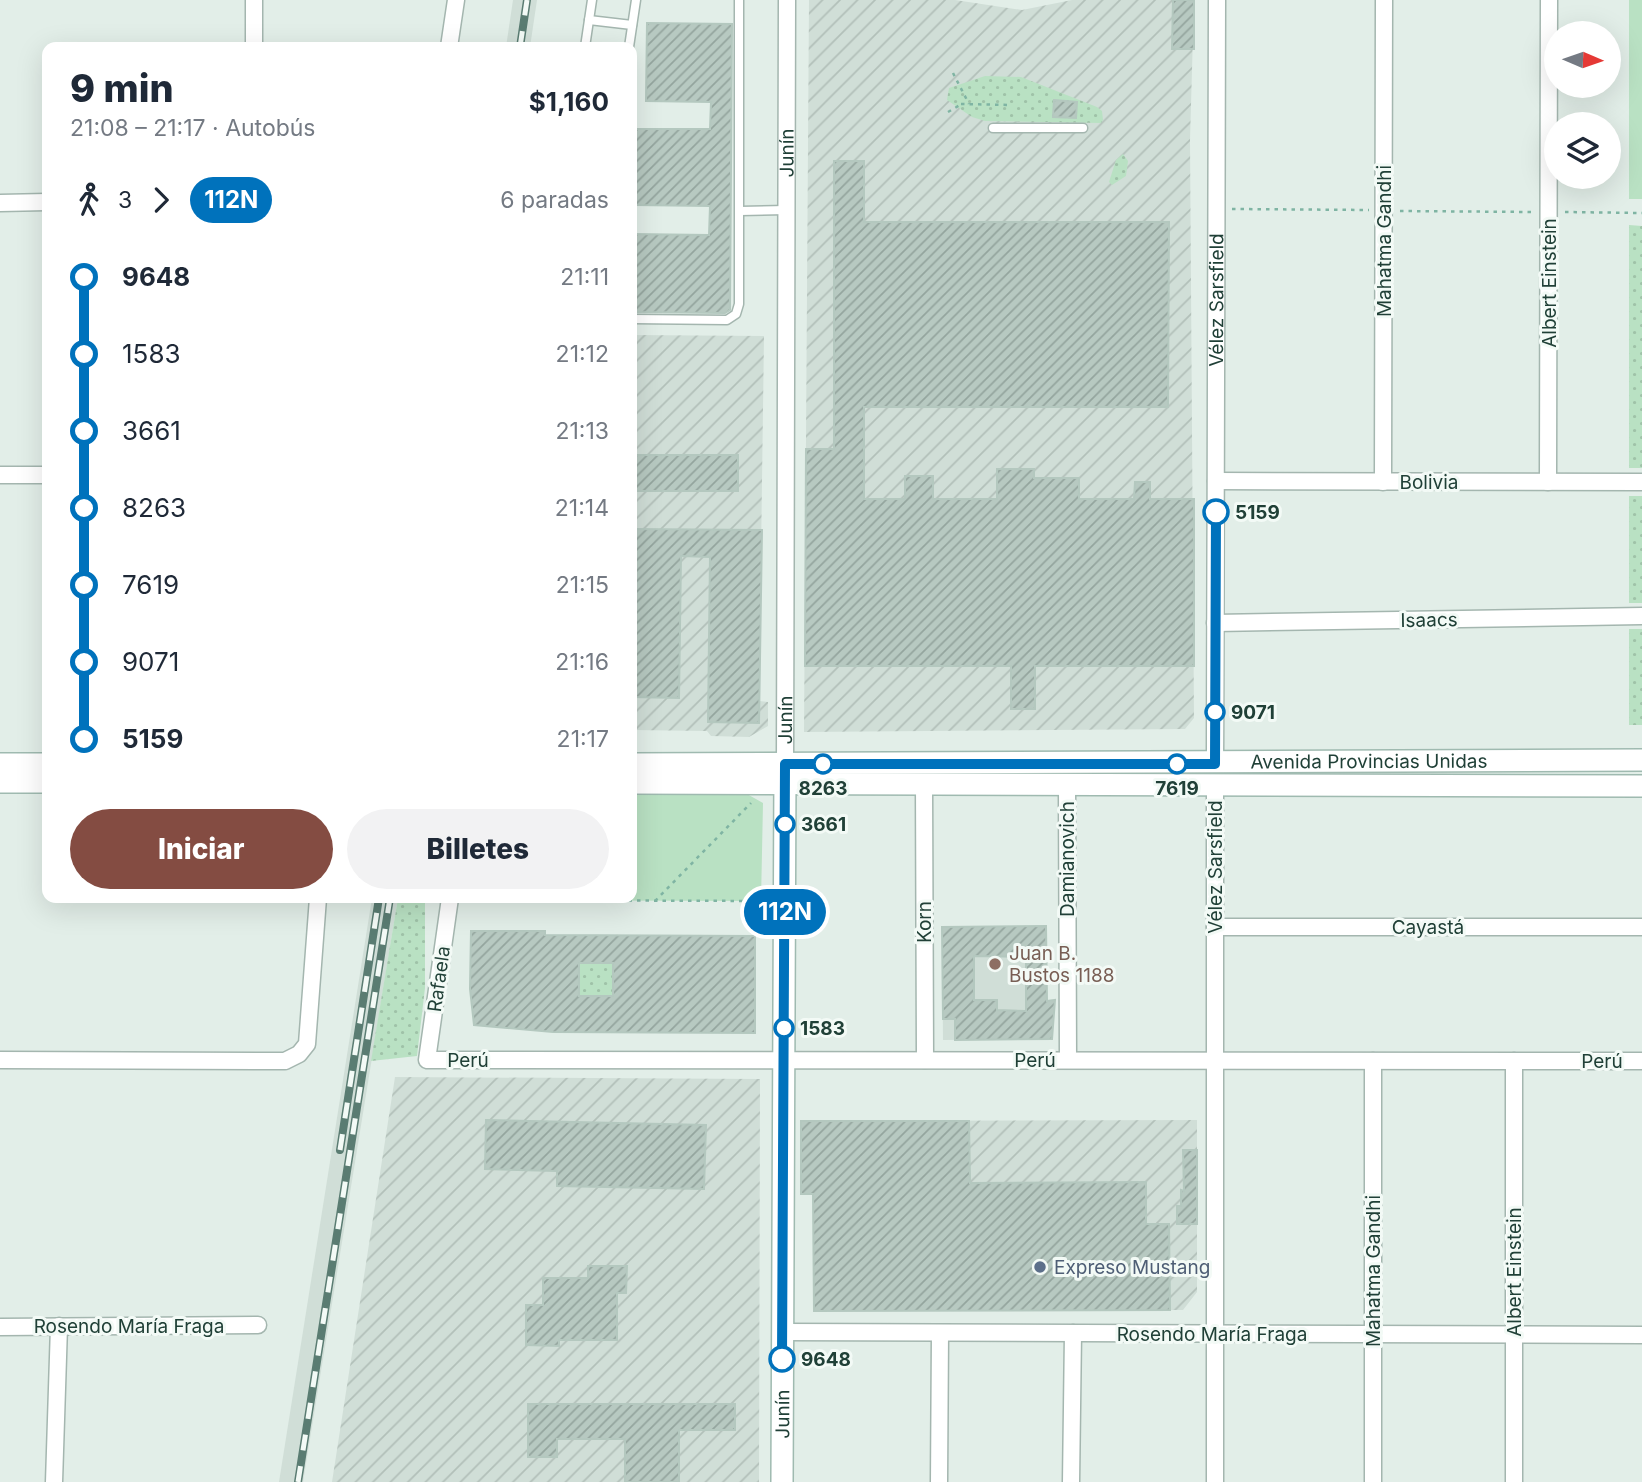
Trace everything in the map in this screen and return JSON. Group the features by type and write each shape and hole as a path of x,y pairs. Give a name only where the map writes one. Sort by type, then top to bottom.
{"main road":[{"name":"Avenida Provincias Unidas","path":"637,783 780,777 1215,774 1642,760"},
{"path":"0,764 42,764"},
{"name":"Avenida Provincias Unidas","path":"637,764 780,777 924,784 1067,785 1215,774 1642,786"},
{"name":"Junín","path":"780,777 785,901 782,1482"},
{"path":"0,782 42,782"}],"street":[{"path":"254,0 254,42"},
{"path":"450,42 456,0"},
{"name":"Junín","path":"780,777 787,0"},
{"name":"Vélez Sarsfield","path":"1215,1482 1217,0"},
{"name":"Mahatma Gandhi","path":"1383,482 1384,0"},
{"name":"Albert Einstein","path":"1548,482 1549,0"},
{"path":"0,202 42,202"},
{"path":"0,475 42,475"},
{"name":"Bolivia","path":"1216,481 1642,482"},
{"name":"Isaacs","path":"1215,623 1642,616"},
{"name":"Korn","path":"924,784 925,1060"},
{"name":"Damianovich","path":"1067,785 1068,1060"},
{"path":"0,1060 285,1061 299,1054 307,1044 317,903"},
{"name":"Rafaela","path":"427,1060 449,903"},
{"name":"Cayastá","path":"1215,927 1642,927"},
{"name":"Perú","path":"427,1060 1642,1061"},
{"name":"Mahatma Gandhi","path":"1373,1061 1373,1482"},
{"name":"Albert Einstein","path":"1514,1061 1514,1482"},
{"name":"Rosendo María Fraga","path":"0,1327 258,1325"},
{"path":"54,1482 59,1326"},
{"name":"Rosendo María Fraga","path":"783,1332 1642,1335"},
{"path":"939,1482 940,1333"},
{"path":"1071,1482 1073,1333"}],"lane":[{"path":"586,42 592,0"},
{"path":"630,42 636,0"},
{"path":"637,319 727,320 736,314 740,304 738,0"},
{"path":"589,20 632,25"},
{"path":"993,128 1083,128"},
{"path":"740,211 786,210"}],"path":[{"path":"953,73 968,102"},
{"path":"948,112 968,102 1012,105"},
{"path":"1549,212 1642,213"},
{"path":"655,901 780,777"},
{"path":"637,900 785,901"}],"shaded area":[{"path":"513,0 537,0 531,42 507,42"},
{"path":"809,0 955,0 1022,10 1072,0 1194,0 1190,140 1194,718 1185,729 804,732"},
{"path":"637,335 764,336 759,701 768,702 768,726 749,737 711,736 707,731 637,730"},
{"path":"371,903 397,903 303,1482 279,1482"},
{"name":"Juan B. Bustos 1188","path":"1046,926 1047,1000 1055,1000 1052,1039 943,1040 942,927"},
{"path":"395,1077 760,1079 759,1482 332,1482"},
{"path":"1197,1120 1197,1292 1183,1310 814,1311 813,1195 801,1194 801,1121"}],"green space":[{"path":"1629,0 1642,0 1642,199 1629,199"},
{"path":"985,76 1021,77 1097,107 1102,111 1103,120 1101,123 985,121 972,117 947,100 949,88"},
{"path":"1123,154 1128,161 1126,176 1112,185 1109,182 1116,160"},
{"path":"1629,225 1642,226 1642,468 1629,468"},
{"path":"1629,496 1642,496 1642,603 1629,603"},
{"path":"1629,629 1642,629 1642,725 1629,725"},
{"path":"637,794 747,794 763,803 761,901 637,901"},
{"path":"397,903 425,903 425,988 417,1056 371,1061"},
{"path":"579,963 613,963 613,996 579,996"}],"building":[{"path":"1173,0 1194,0 1194,49 1172,49"},
{"path":"647,23 732,24 730,310 725,313 637,312 637,234 709,235 710,206 637,205 637,129 710,129 711,102 646,101"},
{"path":"1054,100 1077,102 1076,118 1053,117"},
{"path":"834,161 864,161 864,222 1169,222 1168,407 864,407 864,499 905,499 905,476 933,476 933,499 997,499 997,469 1034,469 1034,478 1079,478 1079,499 1134,499 1135,482 1150,482 1150,499 1194,499 1194,666 1035,666 1035,709 1011,709 1011,666 805,666 806,449 834,449"},
{"path":"637,455 738,455 738,491 637,491"},
{"path":"637,529 762,530 759,723 708,722 710,557 681,556 679,698 637,697"},
{"name":"Juan B. Bustos 1188","path":"1046,926 1047,1001 1055,1000 1052,1039 955,1040 955,1019 943,1019 942,927","holes":["974,956 1026,957 1026,1011 997,1010 997,1000 974,1000"]},
{"path":"471,931 545,931 545,935 755,936 755,1033 553,1032 474,1025 470,989","holes":["579,963 613,963 613,996 579,996"]},
{"path":"486,1120 706,1125 704,1189 557,1186 557,1171 485,1169"},
{"path":"801,1121 969,1121 970,1183 1146,1182 1146,1224 1169,1224 1170,1310 814,1311 813,1194 801,1194"},
{"path":"1183,1150 1197,1150 1197,1224 1177,1224 1177,1206 1181,1206 1181,1190 1184,1191"},
{"path":"588,1266 627,1266 626,1293 617,1293 617,1340 559,1340 559,1346 526,1345 526,1305 543,1305 543,1278 588,1278"},
{"path":"528,1404 735,1404 735,1430 679,1430 679,1482 625,1482 625,1439 557,1439 557,1457 528,1457"}],"railway":[{"path":"521,42 527,0"},
{"path":"340,1150 378,903"},
{"path":"298,1482 389,903"}],"bus line":[{"name":"112N","path":"782,1359 785,764 1215,764 1216,512"}],"place":[{"name":"5159","path":"1216,512"},
{"name":"9071","path":"1215,712"},
{"name":"8263","path":"823,764"},
{"name":"7619","path":"1177,764"},
{"name":"3661","path":"785,824"},
{"name":"Juan B. Bustos 1188","path":"995,964"},
{"name":"1583","path":"784,1028"},
{"name":"Expreso Mustang","path":"1040,1267"},
{"name":"9648","path":"782,1359"}]}
